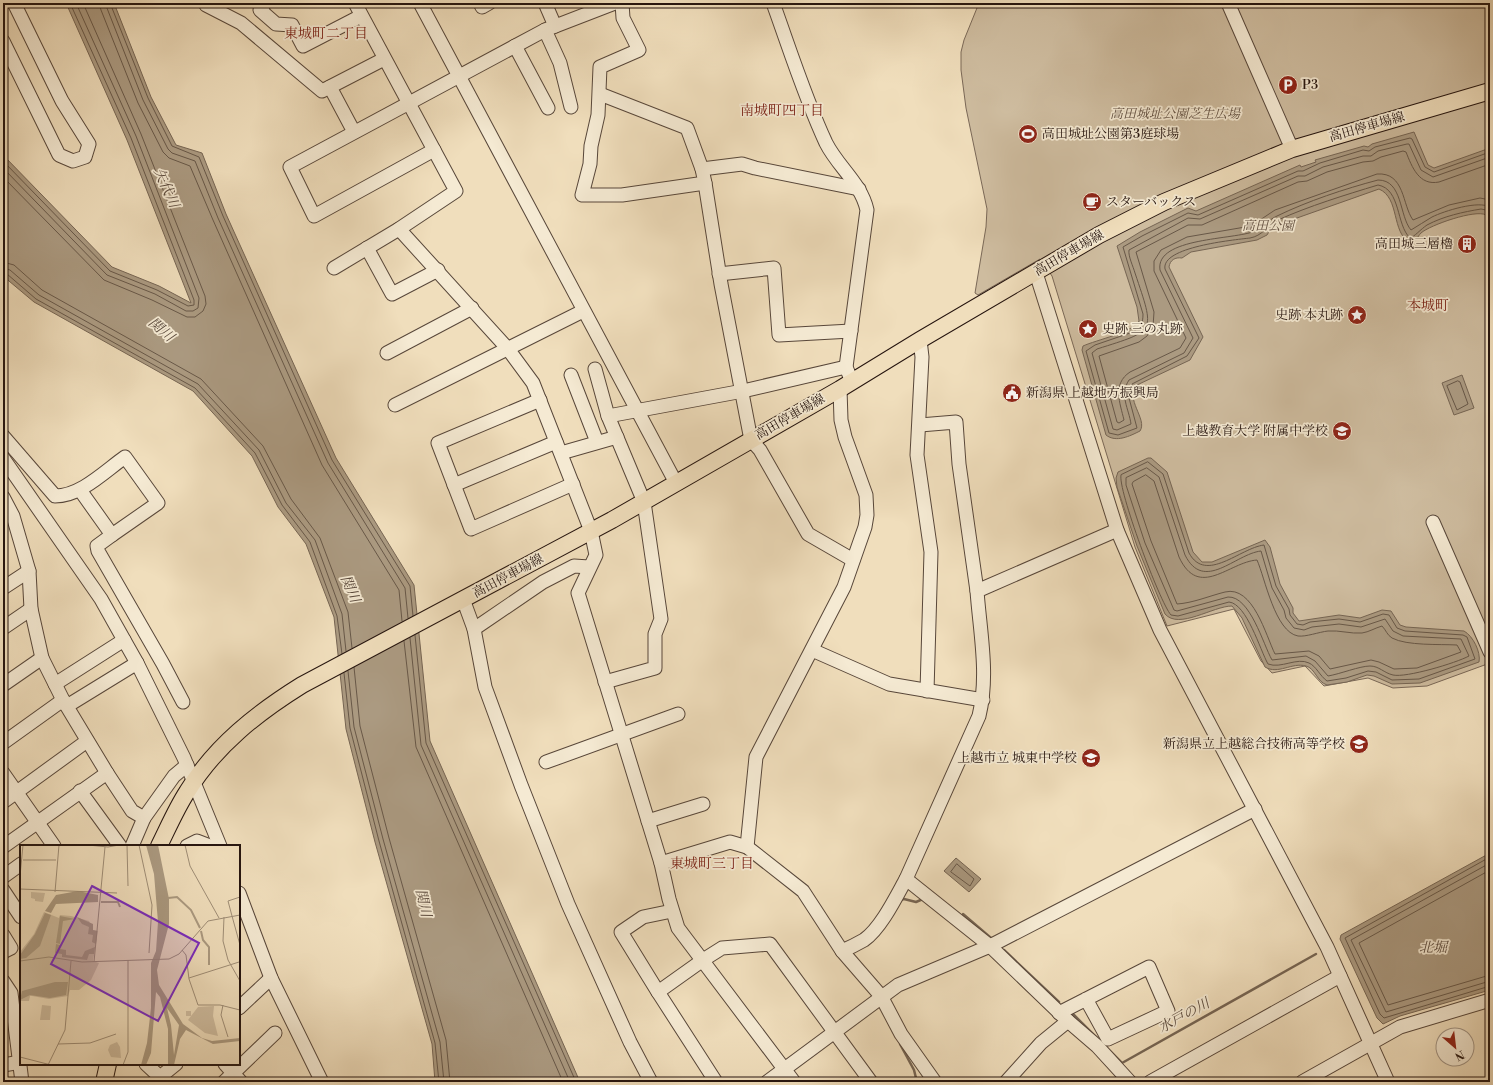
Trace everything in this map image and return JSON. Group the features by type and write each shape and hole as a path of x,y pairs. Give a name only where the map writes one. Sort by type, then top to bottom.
{"main road":[{"name":"高田停車場線","path":"159,845 193,774 240,730 285,695 644,502 751,440 846,379 920,340 1099,235 1164,202 1292,148 1490,91"},
{"path":"104,1082 108,1065"}],"street":[{"path":"3,41 59,155 73,161 85,157 88,144 62,101 14,3"},
{"path":"205,3 206,5 241,23 322,91 384,59"},
{"path":"265,3 260,10 276,24 292,25 303,46 362,16"},
{"path":"334,268 399,229 456,191 355,3"},
{"path":"420,3 636,411 676,483"},
{"path":"480,3 482,7 489,3"},
{"path":"545,3 571,108"},
{"path":"434,150 314,216 290,167 550,28 615,3"},
{"path":"622,3 623,18 639,50 600,67 598,115 591,146 590,164 582,195 622,195 705,183"},
{"path":"747,847 756,757 844,587 866,527 867,503 864,486 845,436 841,420 867,210 865,199 860,189 827,145 814,116 773,3"},
{"path":"1228,3 1292,148"},
{"path":"515,46 548,108"},
{"path":"330,87 354,132"},
{"path":"600,94 687,128 702,169 705,183 719,274 743,391 751,440 760,450 808,534 853,560"},
{"path":"702,169 742,164 755,168 860,189"},
{"path":"399,229 508,348 534,384 591,531 596,554 578,593 661,863 672,911 678,928 794,1082"},
{"path":"367,248 392,294 438,270"},
{"path":"719,274 774,268 779,335 851,331"},
{"path":"1036,273 1117,530 1160,630 1255,809 1340,976 1388,1082"},
{"path":"387,353 472,308"},
{"path":"395,405 583,311"},
{"path":"920,340 922,357 920,425 917,455 931,552 927,691"},
{"path":"595,369 608,416 644,502 661,619 655,634 656,668 606,682"},
{"path":"571,376 597,442"},
{"path":"608,416 743,391 846,379"},
{"path":"540,400 438,444 471,529 573,484"},
{"path":"842,952 865,939 875,928 906,879 979,716 983,700 984,668 976,590 959,464 956,422 920,425"},
{"path":"3,436 55,496 64,496 80,490 126,457 158,502 97,546 98,551 163,664 183,702"},
{"path":"454,485 559,448 597,442 616,436"},
{"path":"3,458 96,592 138,663 193,774 220,845"},
{"path":"80,490 112,535"},
{"path":"3,497 13,516 29,571 31,609 42,658 65,703 107,773 132,811 144,818"},
{"path":"1433,522 1490,652"},
{"path":"976,590 1117,530"},
{"path":"474,629 543,582 574,566 589,567"},
{"path":"3,588 29,571"},
{"path":"458,602 474,629 485,687 568,904 630,1042 651,1082"},
{"path":"3,628 31,609"},
{"path":"55,684 124,640"},
{"path":"812,650 889,684 983,700"},
{"path":"3,685 42,658"},
{"path":"3,743 65,703 138,663"},
{"path":"546,762 622,736 678,714"},
{"path":"3,802 87,740"},
{"path":"3,773 37,821 50,845"},
{"path":"3,847 37,821 107,773"},
{"path":"132,845 144,818 174,776 193,774"},
{"path":"80,791 119,845"},
{"path":"648,821 703,804"},
{"path":"767,1082 881,996 898,985 990,946 1255,809"},
{"path":"188,845 197,840 208,845"},
{"path":"661,863 730,842 747,847 803,891 842,952 881,996 901,1034 935,1082"},
{"path":"3,877 20,865"},
{"path":"906,879 990,946 1063,1017 1097,1046 1130,1082"},
{"path":"3,890 20,916"},
{"path":"240,896 271,978 322,1082"},
{"path":"672,911 643,917 621,932 716,1082"},
{"path":"3,935 11,948 3,952"},
{"path":"658,992 722,948 770,944 871,1082"},
{"path":"1006,1082 1063,1017 1086,999 1149,968 1168,1011 1108,1039 1086,999"},
{"path":"1150,1082 1340,976"},
{"path":"240,1007 271,978"},
{"path":"3,980 11,994 20,1062 3,1065"},
{"path":"1302,1082 1400,1026 1490,1000"},
{"path":"231,1075 275,1033"},
{"path":"20,1065 22,1082"},
{"path":"147,1065 162,1080 175,1065"}],"green space":[{"name":"高田公園","path":"979,3 1490,3 1490,663 1427,686 1393,688 1368,678 1324,686 1305,666 1272,673 1261,661 1234,609 1167,626 1135,547 1052,276 1040,259 978,295 975,293 986,227 987,209 966,108 961,70 961,52 964,40"}],"water":[{"path":"66,3 114,3 151,97 176,145 202,153 226,214 336,458 414,585 430,741 580,1082 435,1082 432,1044 375,842 346,729 334,617 306,544 278,507 252,456 193,391 34,302 3,276 3,155 112,267 159,286 191,303 127,140"},
{"path":"1414,132 1428,165 1434,168 1490,148 1490,224 1486,215 1473,214 1463,216 1443,222 1426,230 1421,233 1416,240 1410,243 1404,238 1400,231 1393,207 1386,193 1379,189 1280,224 1270,230 1267,235 1257,240 1191,252 1182,258 1173,260 1170,262 1169,267 1203,337 1190,360 1137,385 1133,396 1142,426 1140,431 1119,439 1106,435 1082,350 1083,346 1130,329 1139,321 1137,307 1117,246 1140,232 1188,208 1196,211 1300,165 1301,167 1316,162 1315,160 1364,146 1368,147 1372,144"},
{"path":"1462,375 1474,408 1454,415 1442,383"},
{"path":"1151,458 1167,472 1193,552 1202,562 1212,562 1265,540 1270,547 1280,584 1293,608 1293,613 1299,621 1339,615 1360,618 1382,610 1391,611 1400,625 1406,627 1464,631 1476,645 1479,654 1479,662 1420,683 1392,684 1374,676 1367,675 1347,682 1327,685 1321,681 1312,669 1306,666 1301,665 1275,670 1265,667 1242,618 1232,606 1179,620 1171,618 1165,614 1137,546 1117,487 1116,478 1118,472"},
{"name":"北堀","path":"1490,853 1490,990 1400,1016 1383,1024 1377,1018 1340,939 1341,935"},
{"path":"956,858 981,879 969,892 944,871"}],"waterway":[{"name":"水戸の川","path":"900,900 904,899 916,902 923,899"},
{"name":"水戸の川","path":"963,914 991,938"},
{"name":"水戸の川","path":"1004,950 1059,1002"},
{"name":"水戸の川","path":"1073,1014 1122,1063 1316,954"},
{"name":"水戸の川","path":"900,1044 914,1070 917,1082"}],"place":[{"name":"P3","path":"1288,85"},
{"name":"高田城址公園第3庭球場","path":"1028,134"},
{"name":"スターバックス","path":"1092,202"},
{"name":"高田城三層櫓","path":"1467,244"},
{"name":"史跡 本丸跡","path":"1357,315"},
{"name":"史跡 三の丸跡","path":"1088,329"},
{"name":"新潟県 上越地方振興局","path":"1012,393"},
{"name":"上越教育大学 附属中学校","path":"1342,431"},
{"name":"新潟県立上越総合技術高等学校","path":"1359,744"},
{"name":"上越市立 城東中学校","path":"1091,758"}],"district":[{"name":"東城町二丁目","path":"326,34"},
{"name":"南城町四丁目","path":"782,111"},
{"name":"本城町","path":"1428,306"},
{"name":"東城町三丁目","path":"712,864"}],"park label":[{"name":"高田城址公園芝生広場","path":"1175,114"}],"water label":[{"name":"矢代川","path":"166,188"},
{"name":"関川","path":"161,330"},
{"name":"関川","path":"350,589"},
{"name":"関川","path":"423,903"}]}
